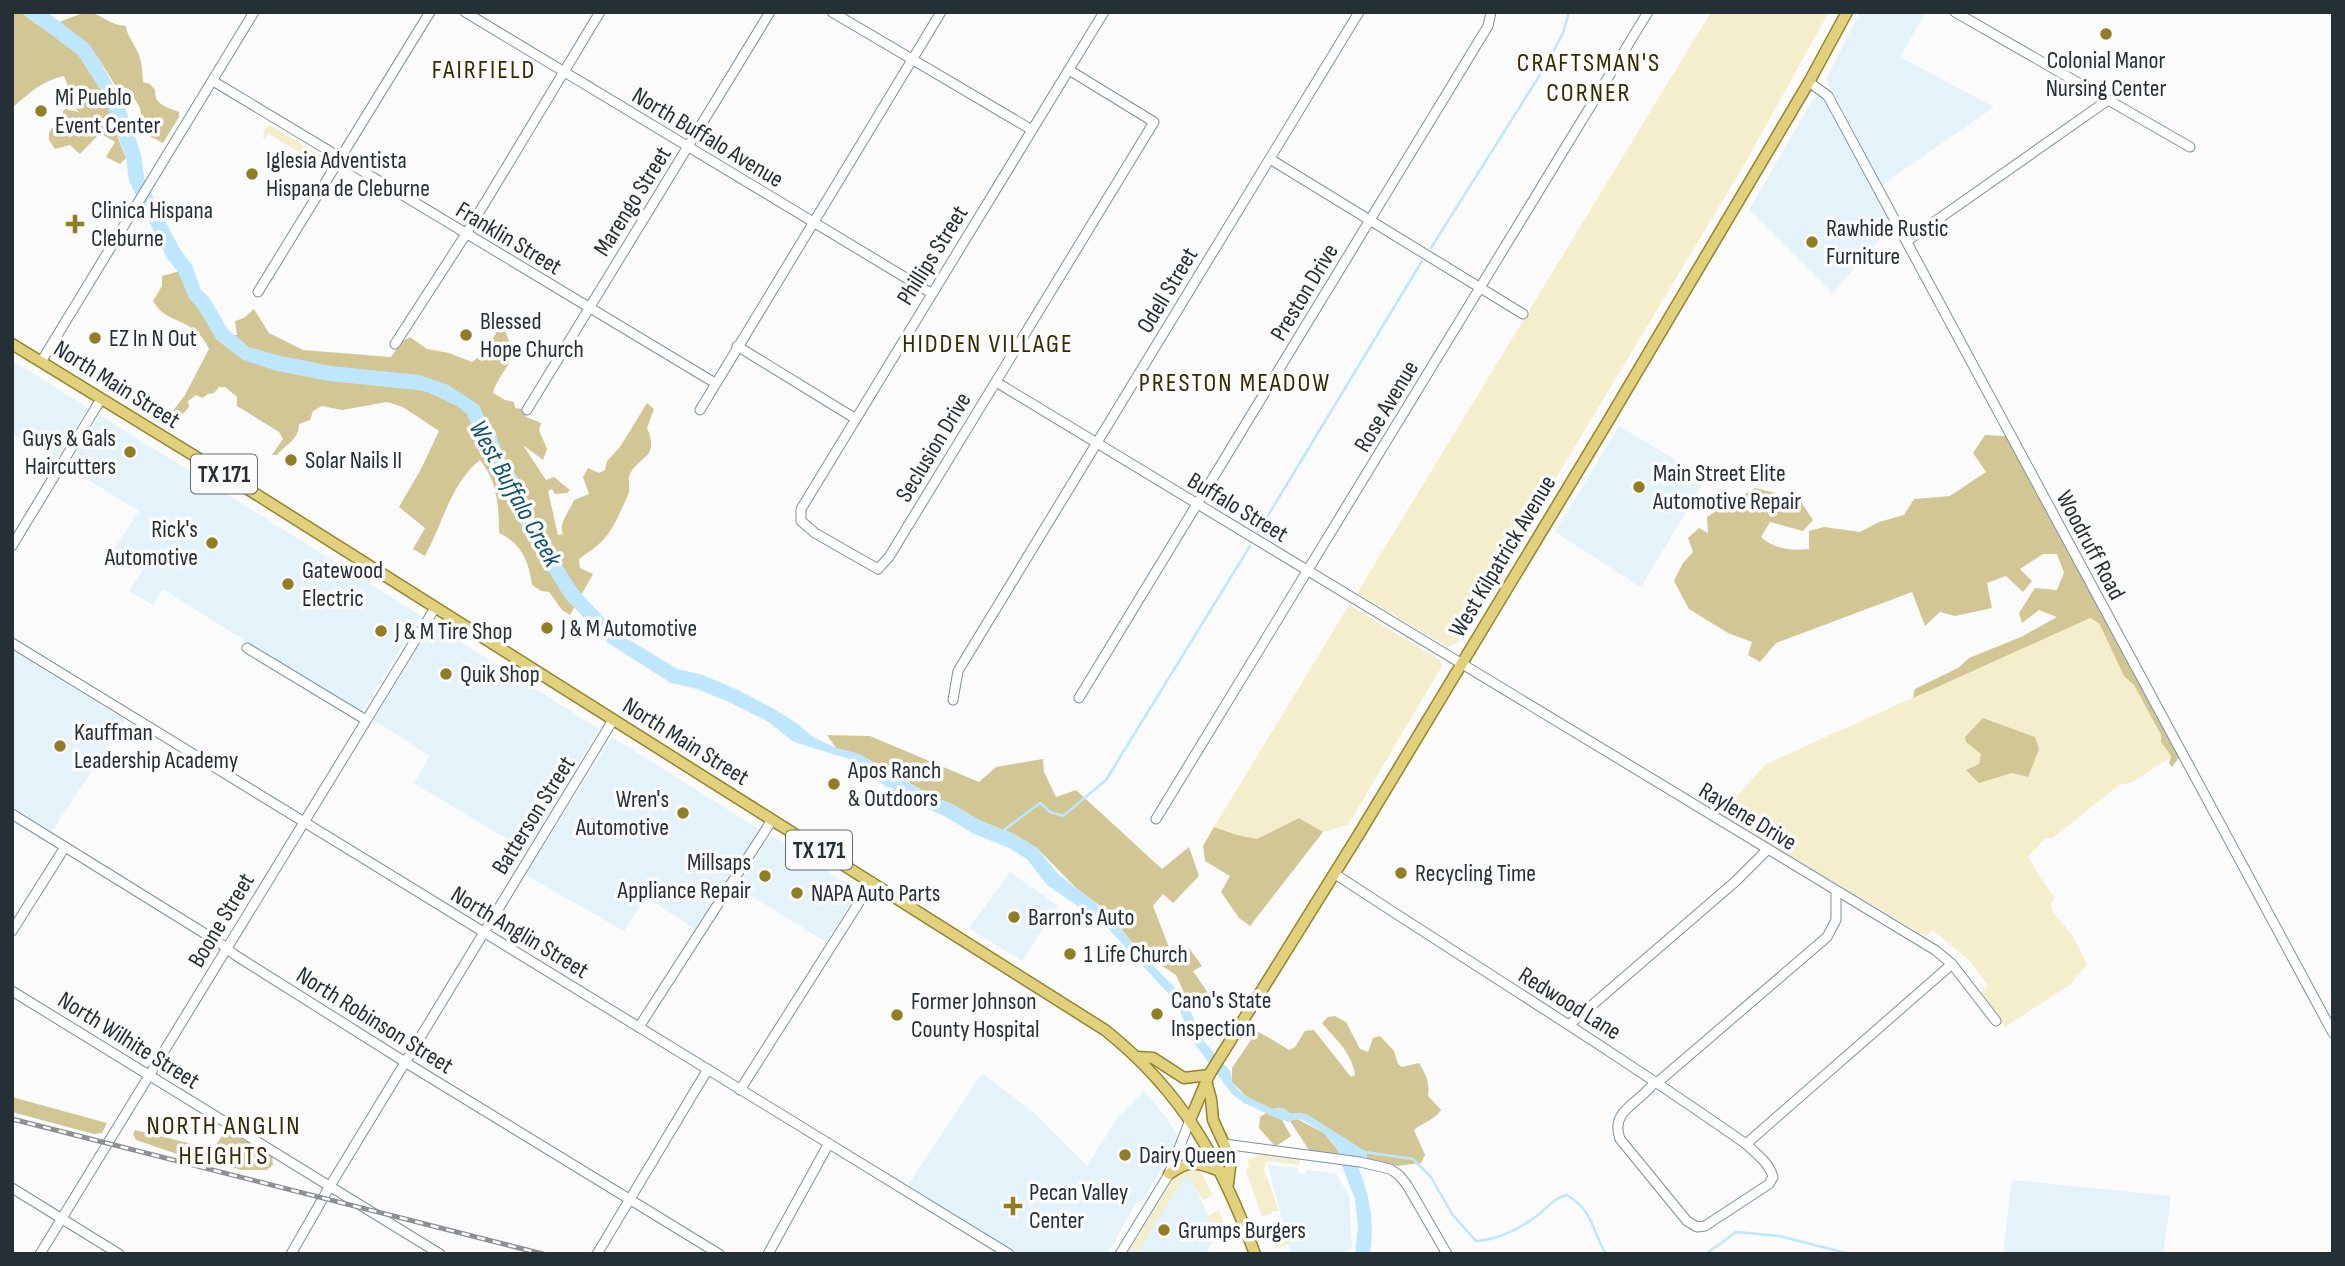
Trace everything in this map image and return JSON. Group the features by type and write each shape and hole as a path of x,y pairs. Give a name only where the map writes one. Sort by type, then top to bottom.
{"main road":[{"name":"West Kilpatrick Avenue","path":"1190,1120 1207,1078 1335,874 1642,365 1809,82 1847,12"},
{"name":"North Main Street","path":"12,344 1105,1030 1137,1057 1166,1087 1190,1120 1221,1171 1255,1254"},
{"path":"1137,1057 1153,1058 1184,1078 1207,1078 1213,1120 1231,1159 1227,1184"},
{"path":"1168,1174 1185,1163 1221,1171"}],"street":[{"path":"41,362 254,12"},
{"path":"258,292 430,12"},
{"name":"North Buffalo Avenue","path":"465,12 931,293"},
{"path":"395,344 466,234 600,12"},
{"name":"Marengo Street","path":"527,410 769,12"},
{"path":"832,12 1032,130"},
{"path":"700,410 940,12"},
{"name":"Phillips Street","path":"801,521 801,509 1104,12"},
{"name":"Odell Street","path":"953,700 958,671 1359,12"},
{"name":"Preston Drive","path":"1079,698 1488,26 1490,12"},
{"name":"Rose Avenue","path":"1156,819 1648,12"},
{"path":"1955,12 2190,147"},
{"name":"Seclusion Drive","path":"801,521 815,533 878,569 888,557 1154,122 1069,70"},
{"name":"Franklin Street","path":"213,81 715,383"},
{"name":"Woodruff Road","path":"1809,82 1828,96 2333,1033"},
{"path":"1907,241 2108,100"},
{"path":"1270,159 1523,314"},
{"path":"737,346 856,419"},
{"name":"Buffalo Street","path":"996,382 1460,664"},
{"path":"12,546 101,399"},
{"name":"Boone Street","path":"40,1254 435,608"},
{"name":"North Anglin Street","path":"12,643 1009,1254"},
{"path":"247,648 366,720"},
{"name":"Raylene Drive","path":"1460,664 1935,950 1952,964 1996,1021"},
{"name":"Batterson Street","path":"291,1254 613,720"},
{"name":"North Robinson Street","path":"12,814 406,1062 719,1254"},
{"path":"639,1027 772,820"},
{"path":"12,931 65,847"},
{"path":"1569,1025 1736,881 1767,850"},
{"name":"Redwood Lane","path":"1335,874 1415,928 1657,1081 1746,1144 1771,1169 1773,1177 1769,1184 1705,1226 1697,1227 1687,1221 1620,1139 1616,1130 1617,1120 1622,1113 1657,1081"},
{"path":"740,1090 872,883"},
{"path":"1657,1081 1827,937 1836,920 1836,892"},
{"path":"1746,1144 1952,964"},
{"name":"North Wilhite Street","path":"12,991 440,1254"},
{"path":"597,1254 708,1069"},
{"path":"1120,1254 1168,1174 1190,1120"},
{"path":"1224,1144 1360,1162 1390,1169 1399,1175 1447,1254"},
{"path":"768,1254 828,1145"},
{"path":"12,1188 119,1254"}],"shaded area":[{"path":"12,12 21,12 72,49 87,66 102,90 126,158 120,164 106,157 115,142 100,133 80,154 70,145 55,149 49,140 49,133 65,109 78,112 64,76 43,84 12,108"},
{"path":"86,12 126,26 140,59 143,82 150,84 155,90 159,102 179,112 179,117 163,143 144,133 140,108 129,89 115,85 99,59 59,22"},
{"path":"1711,12 1829,12 1744,165 1457,643 1448,647 1357,593"},
{"path":"1860,12 1926,12 1900,57 1994,107 1882,185 1826,79"},
{"path":"1818,96 1824,98 1893,225 1832,293 1749,210 1813,99"},
{"path":"270,125 326,159 329,165 325,171 317,172 320,165 269,134 263,139 264,130"},
{"path":"180,271 230,335 237,335 235,321 244,318 254,309 269,333 303,350 391,357 401,342 410,337 427,349 449,353 472,362 487,350 497,331 505,331 509,341 520,351 504,352 501,356 509,363 493,393 514,402 515,408 522,409 526,417 541,423 539,430 547,449 543,460 523,445 546,480 554,477 570,490 567,493 555,494 552,489 548,491 558,535 563,534 563,521 574,500 589,494 583,477 588,468 599,473 605,470 607,461 620,447 647,403 654,409 647,428 650,451 630,474 629,492 618,518 604,539 579,559 580,568 593,574 570,615 562,610 549,592 541,591 532,585 523,554 513,542 499,533 496,494 490,476 480,460 470,469 455,492 425,556 413,549 425,528 399,507 439,431 403,407 387,402 342,410 322,406 313,411 310,420 299,424 294,438 277,455 272,455 283,439 279,432 237,406 237,397 225,387 219,387 214,393 202,398 196,395 188,401 189,407 180,417 172,412 185,395 209,349 196,331 166,314 153,301 162,286 162,276"},
{"path":"12,360 88,408 57,459 12,433"},
{"path":"100,415 418,614 419,618 361,714 163,589 153,605 129,591 143,570 113,551 139,511 67,467"},
{"path":"1619,426 1706,478 1641,587 1555,532"},
{"path":"1985,435 2006,436 2180,756 2172,767 2169,763 2171,756 2161,742 2161,735 2134,685 2124,676 2099,623 2090,618 1913,698 1915,689 1958,668 1969,658 2021,637 2057,617 2039,610 2022,623 2019,613 2035,588 2057,590 2064,573 2057,554 2043,554 2020,569 2032,581 2023,592 2006,576 1987,583 1992,608 1955,616 1940,612 1925,626 1912,592 1776,643 1760,662 1748,655 1752,642 1728,633 1689,609 1674,581 1683,563 1693,552 1688,538 1699,528 1708,533 1707,517 1721,508 1747,500 1745,494 1755,488 1775,493 1775,508 1789,510 1799,499 1813,520 1803,531 1770,522 1761,537 1784,548 1809,549 1809,531 1824,527 1860,532 1879,522 1904,515 1914,499 1950,496 1986,472 1973,453"},
{"path":"1349,605 1440,660 1442,666 1348,825 1323,832 1299,818 1257,839 1214,827"},
{"path":"2090,617 2099,623 2124,676 2134,685 2171,757 2133,782 2119,785 2053,838 2046,838 2028,856 2055,898 2050,904 2053,912 2073,936 2087,964 2071,984 2005,1027 1980,993 1988,985 1968,959 1932,930 1926,937 1720,814 1766,764","holes":["1966,742 2028,777 2012,773 2001,776 1966,770 1979,764 1982,753"]},
{"path":"434,625 599,729 526,851 414,783 430,756 374,720"},
{"name":"Kauffman Leadership Academy","path":"12,652 125,720 52,831 12,807"},
{"path":"1983,718 2035,737 2039,749 2028,777 2012,773 1979,783 1966,770 1979,764 1981,754 1966,742 1965,737"},
{"path":"827,735 870,736 979,782 996,767 1043,759 1044,772 1056,797 1076,790 1162,869 1189,847 1199,876 1173,903 1163,894 1153,906 1170,950 1189,948 1202,966 1193,971 1208,993 1188,1002 1176,975 1138,950 1107,911 1076,888 1037,848 1014,834 934,797 859,754 836,748"},
{"path":"612,737 757,828 695,929 646,897 624,931 526,875"},
{"path":"1299,818 1323,832 1250,926 1239,918 1221,892 1230,876 1205,861 1203,846 1214,827 1257,839"},
{"path":"771,835 856,890 857,894 826,942 737,887"},
{"name":"Barron's Auto","path":"1010,872 1058,906 1022,961 969,928"},
{"path":"1335,1016 1346,1022 1360,1049 1368,1052 1373,1038 1380,1036 1394,1051 1398,1064 1402,1067 1419,1063 1428,1083 1428,1096 1441,1110 1414,1130 1425,1155 1421,1163 1397,1166 1367,1159 1366,1152 1306,1114 1290,1113 1283,1108 1272,1109 1246,1096 1232,1082 1232,1068 1257,1031 1289,1050 1295,1047 1305,1031 1314,1030 1351,1077 1355,1075 1347,1053 1322,1023 1328,1017"},
{"path":"982,1073 1034,1113 1087,1166 1118,1117 1144,1091 1165,1116 1177,1134 1177,1143 1142,1201 1136,1203 1107,1254 1020,1254 908,1185"},
{"path":"12,1097 107,1123 102,1133 94,1134 12,1112"},
{"path":"1266,1113 1282,1120 1291,1136 1278,1145 1274,1145 1259,1128 1260,1117"},
{"path":"1297,1119 1324,1133 1340,1153 1332,1155 1309,1150 1290,1121"},
{"path":"135,1130 213,1149 226,1130 272,1156 273,1165 267,1170 241,1170 220,1163 192,1159 136,1140 133,1134"},
{"path":"1262,1154 1300,1158 1299,1165 1268,1161 1265,1164 1264,1169 1279,1211 1262,1216 1246,1171 1249,1167 1247,1160"},
{"path":"1268,1165 1298,1168 1298,1173 1305,1175 1307,1170 1335,1173 1349,1195 1352,1249 1337,1254 1291,1254"},
{"path":"1183,1166 1199,1169 1213,1195 1203,1200 1189,1177 1184,1177 1138,1251 1135,1248 1127,1254 1179,1169"},
{"path":"1177,1172 1189,1174 1217,1235 1205,1254 1127,1254"},
{"path":"2012,1180 2171,1196 2163,1254 2003,1254"},
{"path":"1219,1210 1226,1230 1215,1235 1208,1216"},
{"path":"1277,1221 1282,1221 1289,1244 1277,1248 1267,1225 1275,1222 1278,1224"}],"water":[{"name":"West Buffalo Creek","path":"21,12 47,12 89,44 99,59 125,107 141,154 144,177 160,212 192,265 201,290 209,297 228,330 249,347 280,356 332,366 420,375 448,385 479,405 485,419 494,429 504,457 520,481 537,526 578,590 617,632 677,669 703,675 736,689 774,709 813,737 836,748 859,754 934,797 1014,834 1037,848 1058,874 1107,912 1138,950 1185,998 1202,1039 1231,1072 1232,1082 1238,1090 1272,1109 1283,1108 1290,1113 1306,1114 1366,1152 1367,1159 1356,1160 1370,1206 1370,1254 1355,1254 1358,1227 1355,1199 1342,1166 1340,1153 1332,1142 1324,1133 1304,1121 1297,1119 1288,1122 1274,1117 1244,1103 1232,1094 1191,1039 1177,1003 1104,924 1047,885 1027,859 910,801 869,776 849,759 794,742 767,721 729,702 697,689 671,683 608,643 566,599 524,533 511,496 492,465 480,437 467,414 457,406 418,390 329,381 277,371 243,360 217,340 189,298 129,181 126,158 102,92 78,55"}],"waterway":[{"path":"1431,248 1548,62 1563,33 1569,12"},
{"path":"1258,532 1422,261"},
{"path":"1004,830 1040,803 1050,812 1063,816 1106,780 1250,546"},
{"path":"1365,1152 1413,1159 1431,1177 1452,1214 1476,1241 1491,1239 1513,1230 1567,1195 1576,1201 1587,1215 1606,1254"},
{"path":"1706,1254 1736,1232 1779,1236 1850,1254"}],"railway":[{"path":"12,1119 543,1254"}],"place":[{"name":"Colonial Manor Nursing Center","path":"2106,34"},
{"name":"Mi Pueblo Event Center","path":"41,111"},
{"name":"Iglesia Adventista Hispana de Cleburne","path":"252,174"},
{"name":"Clinica Hispana Cleburne","path":"75,224"},
{"name":"Rawhide Rustic Furniture","path":"1812,242"},
{"name":"Blessed Hope Church","path":"466,335"},
{"name":"EZ In N Out","path":"95,338"},
{"name":"Guys & Gals Haircutters","path":"130,452"},
{"name":"Solar Nails II","path":"291,460"},
{"name":"Main Street Elite Automotive Repair","path":"1639,487"},
{"name":"Rick's Automotive","path":"212,543"},
{"name":"Gatewood Electric","path":"288,584"},
{"name":"J & M Automotive","path":"547,628"},
{"name":"J & M Tire Shop","path":"381,631"},
{"name":"Quik Shop","path":"446,674"},
{"name":"Kauffman Leadership Academy","path":"60,746"},
{"name":"Apos Ranch & Outdoors","path":"834,784"},
{"name":"Wren's Automotive","path":"683,813"},
{"name":"Recycling Time","path":"1401,873"},
{"name":"Millsaps Appliance Repair","path":"765,876"},
{"name":"NAPA Auto Parts","path":"797,893"},
{"name":"Barron's Auto","path":"1014,917"},
{"name":"1 Life Church","path":"1070,954"},
{"name":"Cano's State Inspection","path":"1157,1014"},
{"name":"Former Johnson County Hospital","path":"897,1015"},
{"name":"Dairy Queen","path":"1125,1155"},
{"name":"Pecan Valley Center","path":"1013,1206"},
{"name":"Grumps Burgers","path":"1164,1230"}],"district":[{"name":"FAIRFIELD","path":"484,69"},
{"name":"CRAFTSMAN'S CORNER","path":"1589,77"},
{"name":"HIDDEN VILLAGE","path":"988,343"},
{"name":"PRESTON MEADOW","path":"1235,382"},
{"name":"NORTH ANGLIN HEIGHTS","path":"224,1140"}]}
